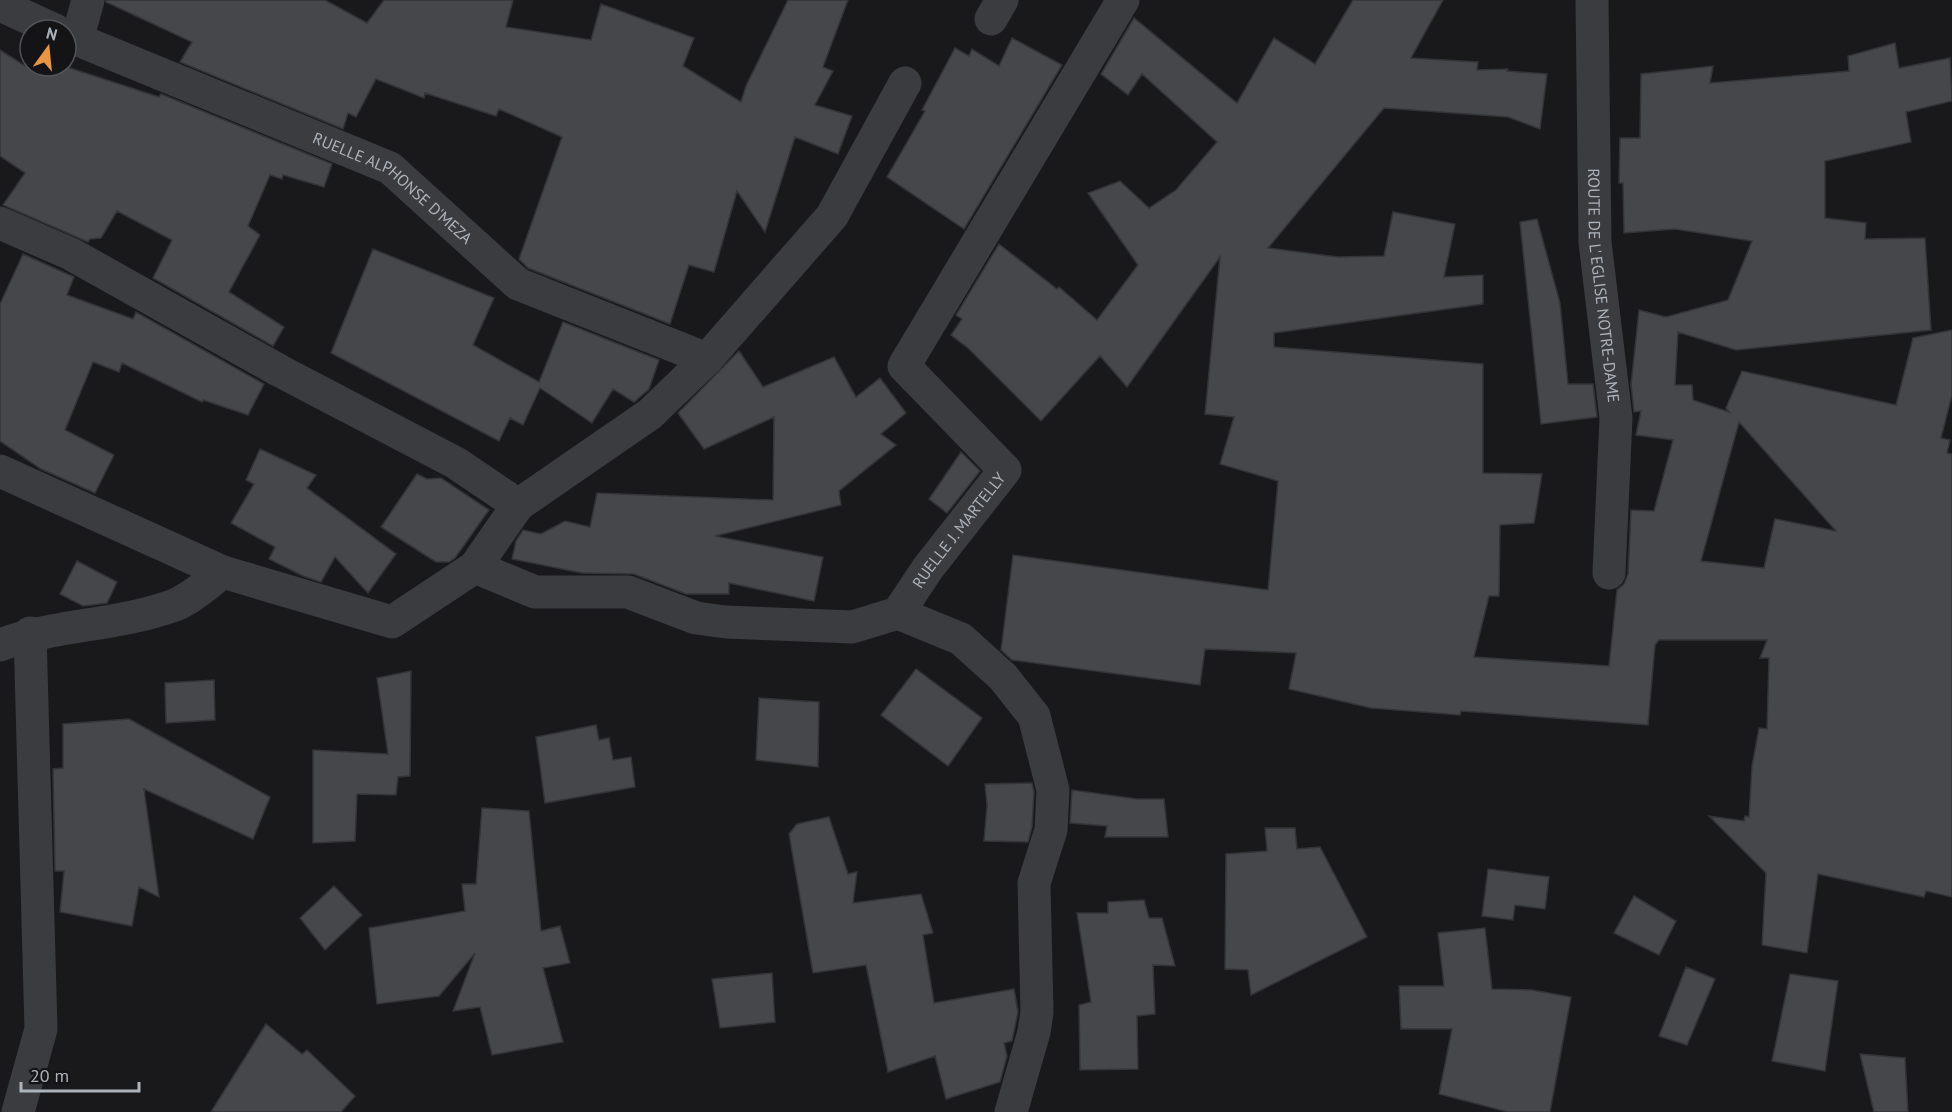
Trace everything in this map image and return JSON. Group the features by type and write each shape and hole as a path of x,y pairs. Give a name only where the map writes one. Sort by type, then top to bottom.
{"street":[{"path":"77,18 88,0"},
{"name":"RUELLE J. MARTELLY","path":"898,613 928,568 1005,470 904,366 1123,0"},
{"name":"ROUTE DE L' EGLISE NOTRE-DAME","path":"1592,0 1595,242 1616,418 1609,573"},
{"name":"RUELLE ALPHONSE D'MEZA","path":"0,5 29,18"},
{"name":"RUELLE ALPHONSE D'MEZA","path":"78,40 390,168 518,284 707,359"},
{"path":"0,471 223,572 392,622 475,567 518,505 650,414 707,359 832,216 905,84"},
{"path":"0,223 71,254 280,370 456,463 518,505"},
{"path":"475,567 535,592 628,592 696,618 726,622 852,627 898,613 961,639 1003,677 1034,716 1053,790 1051,830 1034,883 1037,1012 1034,1032 1011,1112"},
{"path":"0,645 30,633 110,622 175,605 223,572"},
{"path":"18,1112 41,1029 30,633"}],"building":[{"path":"106,0 325,0 367,23 384,0 513,0 506,27 591,40 601,4 694,38 683,66 741,102 746,86 788,0 848,0 823,67 833,71 815,105 852,116 838,154 795,137 765,232 737,191 714,272 689,265 670,324 528,268 519,259 562,137 499,109 496,116 425,93 424,98 376,79 356,117 348,113 343,129 180,62 192,42"},
{"path":"1353,0 1443,0 1411,58 1478,62 1477,70 1508,69 1507,71 1547,74 1540,129 1508,117 1384,108 1268,248 1338,257 1384,256 1393,212 1455,224 1444,277 1483,275 1483,304 1274,333 1274,347 1483,364 1483,473 1542,474 1534,523 1500,525 1499,596 1489,596 1474,657 1609,666 1617,590 1624,584 1628,574 1631,510 1654,511 1673,440 1636,435 1641,411 1634,412 1631,385 1639,310 1666,317 1728,300 1752,241 1675,229 1624,233 1623,183 1619,183 1620,138 1640,138 1641,74 1713,66 1710,83 1849,71 1848,56 1895,43 1899,68 1950,58 1952,101 1906,112 1911,142 1825,161 1825,218 1866,223 1865,239 1925,238 1931,330 1736,350 1678,332 1675,385 1692,385 1693,400 1729,412 1726,408 1742,371 1896,405 1913,338 1952,330 1952,395 1941,438 1950,440 1947,453 1952,454 1952,897 1926,891 1924,897 1818,874 1807,953 1762,945 1766,873 1709,816 1744,821 1745,816 1749,817 1752,766 1759,728 1767,729 1769,658 1760,658 1767,640 1659,640 1655,645 1648,725 1461,711 1460,715 1371,708 1289,689 1296,653 1205,649 1200,685 1012,660 1001,650 1013,555 1268,590 1278,481 1220,464 1234,417 1205,414 1220,257 1127,387 1100,356 1041,421 968,348 951,335 962,319 956,315 999,244 1057,289 1059,287 1097,320 1138,265 1088,193 1120,181 1149,208 1176,190 1217,142 1142,74 1128,95 1101,74 1134,18 1237,103 1274,38 1315,64","holes":["1739,422 1836,531 1775,519 1764,568 1701,561"]},
{"path":"1012,38 1062,65 964,229 887,177 925,111 922,110 955,48 969,56 972,49 999,66"},
{"path":"0,50 18,62 18,78 78,78 78,71 159,97 161,94 332,164 324,187 283,175 282,179 270,175 248,226 260,235 229,292 284,327 273,346 153,278 172,240 117,211 101,238 90,239 88,242 3,205 25,173 0,156"},
{"path":"1537,219 1560,303 1568,384 1593,384 1597,417 1541,424 1520,222"},
{"path":"373,249 494,298 473,345 539,382 563,322 659,360 649,389 634,402 613,389 592,423 540,388 523,425 510,418 499,441 331,353"},
{"path":"23,254 74,277 67,295 133,319 136,312 264,384 248,415 203,400 202,402 122,363 119,372 93,362 65,430 114,455 95,493 41,469 0,441 0,304"},
{"path":"739,351 763,387 834,357 856,397 880,378 906,413 881,434 896,445 839,491 841,505 715,536 823,557 814,601 729,583 729,594 686,594 634,574 582,573 512,559 516,541 523,530 541,534 565,521 590,527 597,493 773,500 774,417 704,449 678,413"},
{"path":"260,449 316,475 307,488 396,554 368,593 335,557 321,582 269,559 275,547 231,523 254,484 246,480"},
{"path":"961,452 980,471 947,513 929,499"},
{"path":"417,474 427,479 441,478 489,510 455,558 449,562 436,562 381,527"},
{"path":"77,561 117,582 107,603 83,606 60,594"},
{"path":"916,669 982,718 948,766 881,715"},
{"path":"411,671 410,776 398,777 396,795 357,794 355,841 313,843 313,750 388,754 377,678"},
{"path":"214,680 215,720 166,723 165,683"},
{"path":"759,698 819,702 818,767 756,760"},
{"path":"129,719 270,797 253,839 144,789 159,897 139,887 132,926 60,912 64,871 55,871 53,769 63,768 63,724"},
{"path":"596,725 599,740 609,738 613,760 631,757 635,787 545,803 536,737"},
{"path":"1032,783 1034,792 1032,827 1028,842 984,841 987,805 985,784"},
{"path":"1072,790 1137,799 1164,799 1168,837 1105,837 1107,826 1070,823"},
{"path":"482,808 529,811 541,931 560,926 570,963 543,968 563,1042 492,1055 480,1007 453,1011 475,953 439,996 377,1004 369,928 465,911 462,884 476,884"},
{"path":"829,817 848,874 857,872 853,903 921,894 933,933 923,935 934,1003 1014,989 1018,1012 1012,1041 1004,1043 1007,1056 1000,1082 946,1099 935,1056 888,1072 866,965 813,973 789,834 797,824"},
{"path":"1265,828 1295,828 1297,849 1320,847 1367,937 1251,995 1248,970 1225,969 1226,854 1267,851"},
{"path":"1488,869 1549,877 1545,909 1515,905 1513,920 1482,916"},
{"path":"334,886 362,915 325,950 300,918"},
{"path":"1634,896 1676,921 1659,955 1614,933"},
{"path":"1144,900 1149,918 1162,918 1175,966 1153,965 1155,1014 1137,1016 1138,1069 1080,1070 1079,1005 1091,1002 1077,913 1108,913 1108,902"},
{"path":"1485,928 1492,989 1532,990 1571,997 1550,1112 1508,1112 1439,1094 1452,1029 1401,1029 1399,986 1444,986 1438,933"},
{"path":"1686,967 1715,979 1687,1045 1659,1036"},
{"path":"772,973 775,1022 720,1028 712,979"},
{"path":"1790,974 1838,981 1825,1071 1772,1061"},
{"path":"266,1024 302,1054 307,1050 355,1096 341,1112 211,1112"},
{"path":"1860,1054 1905,1058 1908,1112 1874,1112"}]}
